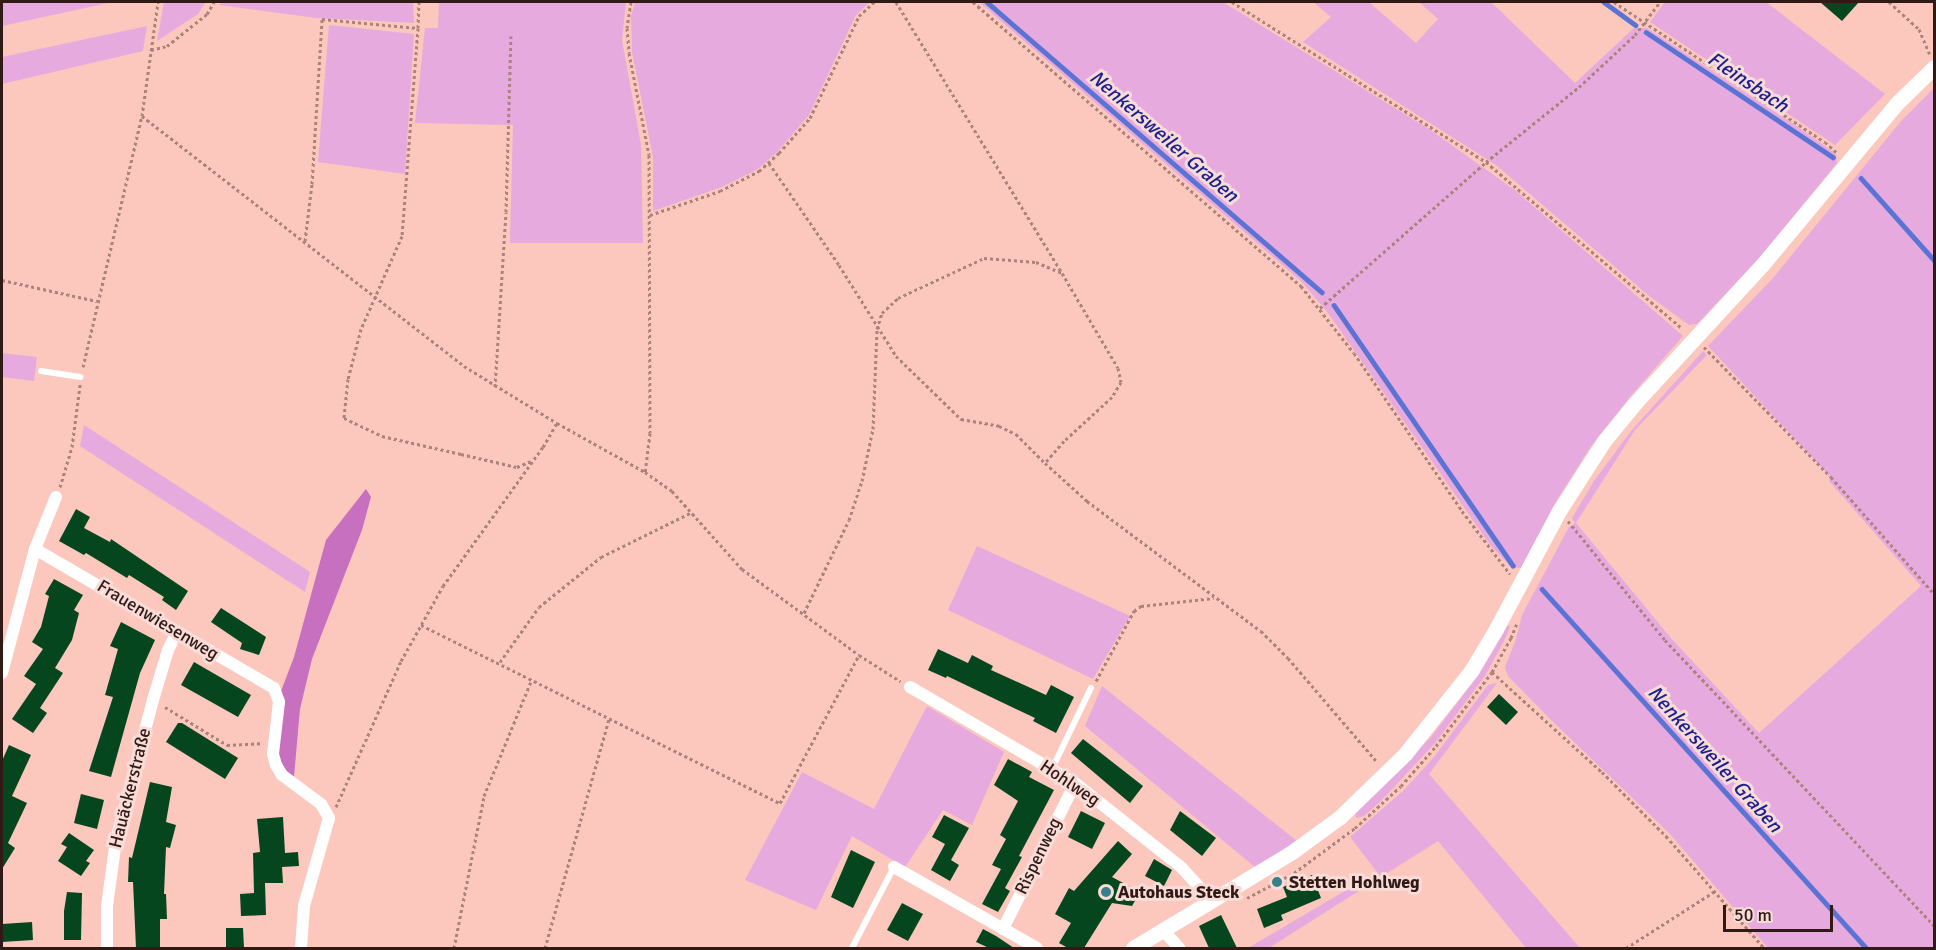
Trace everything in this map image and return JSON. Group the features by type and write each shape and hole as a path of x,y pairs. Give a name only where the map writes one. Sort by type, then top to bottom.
{"street":[{"path":"1133,948 1292,852 1370,790 1406,754 1446,704 1496,629 1519,585 1566,515 1604,441 1699,343 1896,104 1934,67"},
{"path":"2,673 35,549 56,497"},
{"name":"Frauenwiesenweg","path":"35,549 274,688 277,694 278,720 273,754 276,765 282,775 321,804 329,818"},
{"name":"Hauäckerstraße","path":"107,948 107,906 112,861 153,700 168,650 177,632"},
{"name":"Hohlweg","path":"910,687 1075,783 1181,867 1212,901"},
{"name":"Rispenweg","path":"1003,929 1075,783"},
{"path":"301,948 306,896 329,818"},
{"path":"894,867 1037,948"},
{"path":"1163,930 1179,948"}],"lane":[{"path":"41,371 81,377"},
{"path":"1052,769 1091,688"},
{"path":"852,948 894,867"}],"path":[{"path":"56,497 72,447 81,377 97,301 122,210 142,116 158,2"},
{"path":"151,50 167,46 207,14 214,2"},
{"path":"419,2 402,236 361,329 348,379 344,418 382,436 450,452 517,467 531,461"},
{"path":"631,2 627,28 629,52 649,155 650,433 645,472"},
{"path":"649,215 720,191 759,171 769,163 810,117 859,16 874,2"},
{"path":"896,2 1118,368 1121,382 1112,397 1064,441 1045,463"},
{"path":"973,2 1301,286 1320,308 1462,511 1519,585"},
{"path":"1232,2 1486,162 1699,343 1831,477 1935,594"},
{"path":"1614,2 1825,142 1847,162"},
{"path":"1320,308 1486,162 1579,87 1645,24 1660,2"},
{"path":"1889,2 1920,29 1928,44 1934,67"},
{"path":"305,241 312,184 322,19 418,28"},
{"path":"495,387 506,212 511,36"},
{"path":"142,116 305,241 375,298 495,387 645,472 672,491 742,568 859,655 910,687"},
{"path":"769,163 839,265 896,356 961,419 999,426 1016,434 1087,501 1261,631 1288,658 1374,758"},
{"path":"804,613 849,520 862,481 873,429 877,329 882,313 898,298 984,258 1036,262 1062,273"},
{"path":"2,280 97,301"},
{"path":"1699,343 1711,339"},
{"path":"1696,354 1699,343"},
{"path":"329,818 341,800 401,661 443,586 557,423"},
{"path":"500,662 539,607 601,557 692,512"},
{"path":"1562,531 1566,515"},
{"path":"1566,515 1665,640 1935,925"},
{"path":"1091,688 1099,678 1134,610 1141,606 1214,598"},
{"path":"1518,620 1492,672 1602,772 1666,836 1764,948"},
{"path":"421,625 500,662 609,719 780,803 859,655"},
{"path":"454,948 484,796 532,679"},
{"path":"153,700 227,745 262,742"},
{"path":"545,948 609,719"},
{"path":"1626,948 1715,891"}],"shaded area":[{"path":"2,2 113,2 2,26"},
{"path":"164,2 206,2 198,14 157,41"},
{"path":"221,2 413,2 414,23 317,18 219,5"},
{"path":"439,2 626,2 622,40 641,145 643,243 510,243 513,125 415,123 425,28 438,28"},
{"path":"635,2 870,2 856,15 809,115 779,150 758,169 722,187 653,211 653,157 632,52 631,16"},
{"path":"979,2 1223,2 1432,131 1516,191 1683,336 1629,398 1589,449 1554,505 1521,568 1511,567 1491,546 1328,313 1302,282"},
{"path":"1313,2 1369,2 1416,43 1438,19 1419,2 1491,2 1575,83 1634,28 1647,28 1801,129 1836,154 1837,163 1761,256 1697,324 1689,325 1648,295 1496,165 1303,42 1331,17"},
{"path":"1665,2 1766,2 1885,94 1835,145 1650,22"},
{"path":"329,25 414,34 405,174 318,162"},
{"path":"147,26 143,51 2,84 2,57"},
{"path":"1934,88 1934,948 1768,948 1670,834 1549,718 1508,676 1505,667 1522,615 1569,527 1575,523 1572,518 1594,481 1631,431 1703,351 1707,355 1635,430 1576,523 1670,637 1759,733 1921,586 1829,481 1831,478 1708,346 1773,278 1902,120"},
{"path":"2,353 37,357 34,381 2,377"},
{"path":"84,425 310,572 305,592 80,446"},
{"path":"366,489 371,497 362,530 312,659 300,709 294,777 286,772 277,752 281,691 294,657 326,540"},
{"path":"977,546 1130,616 1093,679 948,610"},
{"path":"1508,625 1510,627 1506,637 1485,676 1435,743 1382,800 1364,816 1356,818 1355,813 1431,737 1480,673"},
{"path":"1497,683 1429,774 1580,948 1526,948 1438,841 1269,948 1248,948 1377,872 1350,837 1404,790 1434,757 1488,685"},
{"path":"1102,686 1297,841 1256,868 1085,726"},
{"path":"927,706 1004,752 972,825 943,810 905,867 852,836 816,910 745,880 802,772 874,809"}],"building":[{"path":"1820,2 1859,2 1842,21"},
{"path":"76,509 90,517 84,528 110,542 111,539 188,591 176,610 162,600 164,597 129,575 127,578 86,553 84,555 59,541"},
{"path":"54,579 83,595 74,610 79,613 72,640 55,668 63,673 40,708 47,713 33,733 12,719 36,684 24,676 43,649 32,642 41,627 49,596 45,594"},
{"path":"221,608 266,637 259,655 240,649 242,643 211,622"},
{"path":"121,622 155,640 140,673 111,777 89,771 113,697 105,695 118,649 110,646"},
{"path":"938,649 968,663 972,655 993,666 991,670 1046,695 1051,685 1074,697 1056,733 1033,721 1035,718 947,676 946,678 928,670"},
{"path":"194,662 251,695 238,717 181,685"},
{"path":"1499,694 1518,712 1506,725 1487,707"},
{"path":"178,723 182,723 238,758 225,779 166,742"},
{"path":"1083,739 1143,786 1130,803 1071,753"},
{"path":"9,745 31,755 12,796 27,803 8,843 15,848 2,869 2,761"},
{"path":"1008,759 1032,772 1029,777 1054,790 1019,856 1022,857 1005,888 1010,891 998,912 982,904 1001,869 992,865 1006,839 1000,835 1018,801 994,785"},
{"path":"150,782 172,787 166,822 176,825 170,848 166,847 164,894 166,894 167,919 160,919 160,948 136,948 133,882 128,882 129,857 132,858"},
{"path":"81,794 104,800 97,829 74,823"},
{"path":"1081,811 1105,823 1092,849 1068,837"},
{"path":"1180,811 1216,838 1202,856 1170,830"},
{"path":"944,815 969,828 951,860 959,865 950,881 931,870 945,844 932,837"},
{"path":"283,817 285,853 298,852 299,866 282,867 283,883 265,883 266,915 241,916 240,894 254,893 253,853 260,852 257,819"},
{"path":"69,833 94,850 86,861 90,863 81,876 58,861 67,847 61,844"},
{"path":"1118,841 1132,854 1112,877 1140,892 1132,906 1112,903 1084,948 1068,948 1059,943 1071,923 1055,914 1069,888 1074,891"},
{"path":"851,850 875,862 853,908 831,897"},
{"path":"1154,859 1172,870 1164,886 1145,876"},
{"path":"1312,875 1321,898 1281,915 1283,920 1264,928 1257,909 1287,897 1283,887"},
{"path":"67,892 82,893 81,940 64,940 64,911"},
{"path":"902,903 923,914 908,941 887,930"},
{"path":"1221,915 1237,948 1209,948 1199,926"},
{"path":"32,922 33,940 2,942 2,924"},
{"path":"226,928 243,928 244,948 226,948"},
{"path":"983,929 1014,948 989,948 976,942"}],"waterway":[{"name":"Nenkersweiler Graben","path":"987,2 1322,292"},
{"name":"Fleinsbach","path":"1604,2 1636,25"},
{"name":"Fleinsbach","path":"1646,32 1833,157"},
{"name":"Fleinsbach","path":"1861,178 1934,260"},
{"name":"Nenkersweiler Graben","path":"1334,305 1513,565"},
{"name":"Nenkersweiler Graben","path":"1542,589 1866,948"}],"place":[{"name":"Stetten Hohlweg","path":"1277,882"},
{"name":"Autohaus Steck","path":"1106,892"}]}
